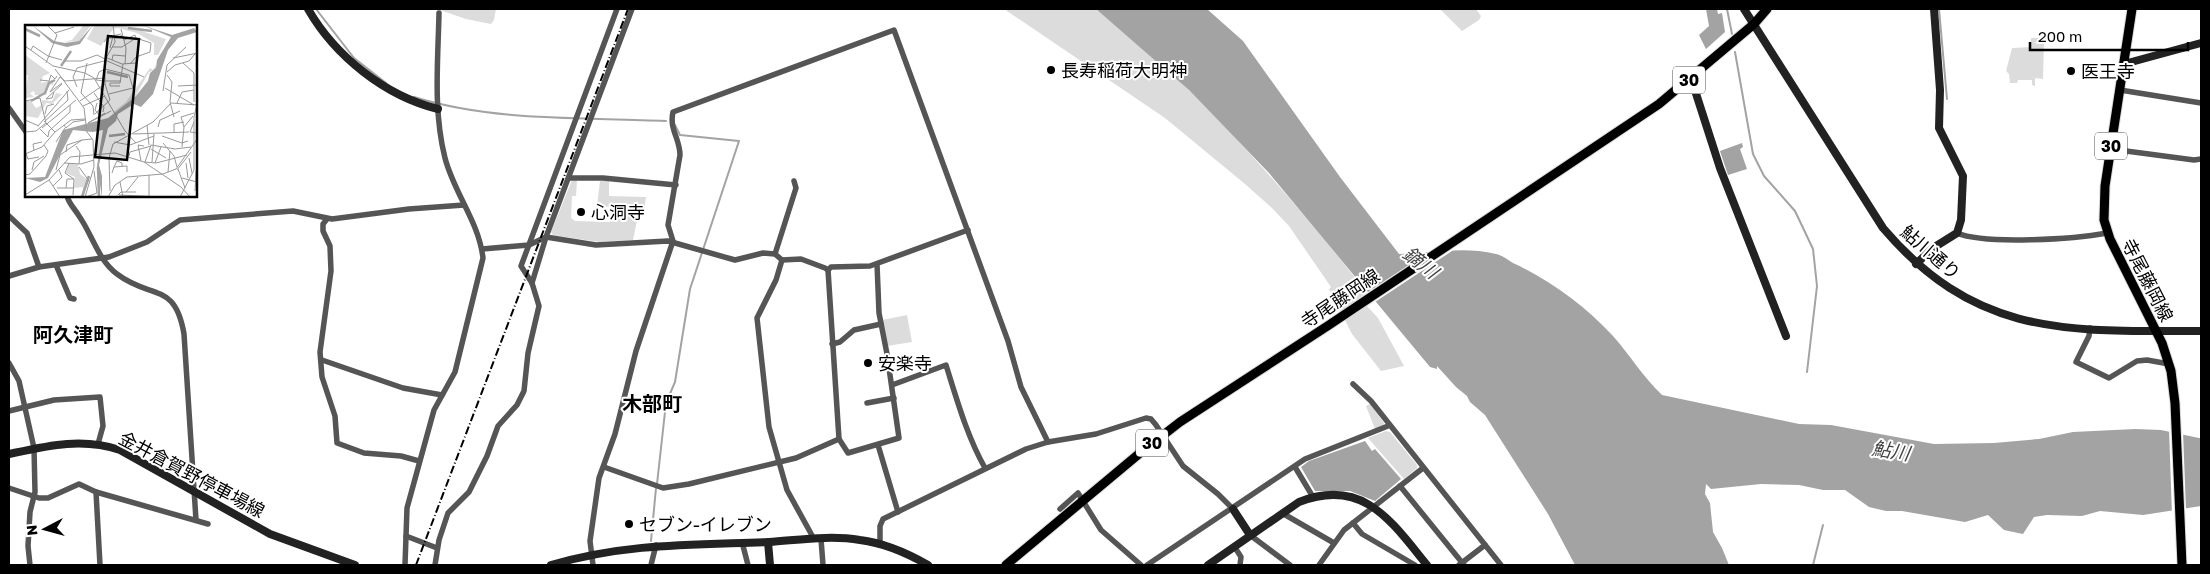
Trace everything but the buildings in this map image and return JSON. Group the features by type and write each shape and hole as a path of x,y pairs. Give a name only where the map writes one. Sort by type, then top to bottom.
{"main road":[{"name":"寺尾藤岡線","path":"1006,565 1163,435 1198,410 1311,338 1659,104 1754,24 1767,9"},
{"name":"寺尾藤岡線","path":"2132,9 2104,202 2107,233 2156,330 2169,364 2174,389 2182,565"}],"street":[{"path":"308,9 344,54 383,87 416,104 438,109"},
{"path":"435,565 437,548 448,513 469,492 487,456 498,426 517,405 524,391 527,360 539,306 532,283 521,266 617,9"},
{"path":"532,283 546,238 632,9"},
{"name":"鮎川通り","path":"1744,9 1883,228 1906,255 1951,290 1990,310 2043,325 2090,328 2201,330"},
{"path":"1916,264 1933,248 1957,233 1961,220 1963,176 1939,128 1940,90 1934,9"},
{"path":"405,565 406,508 419,461 442,395 455,372 481,271 482,249 445,158 438,109 439,13"},
{"path":"593,565 590,554 594,502 615,434 636,351 673,241 668,225 676,185 680,150 672,127 673,112 894,30 1008,341 1021,387 1048,442"},
{"path":"2124,64 2201,43"},
{"path":"1691,78 1720,168 1786,336"},
{"path":"2120,90 2201,103"},
{"path":"9,108 25,131"},
{"path":"2111,148 2194,160 2201,159"},
{"path":"569,178 603,178 676,185"},
{"path":"774,254 796,188 794,181"},
{"path":"67,198 109,268 126,281 169,298 174,302 179,314 184,334 196,520"},
{"path":"9,276 39,267 103,258 147,242 180,220 292,211 328,219 464,205"},
{"path":"9,216 27,233 39,267"},
{"path":"328,219 323,224 323,231 330,246 331,271 320,352 322,376 336,422 336,443 364,453 401,456 419,461"},
{"path":"828,270 830,267 877,264 968,230"},
{"path":"1957,233 1967,237 2020,239 2078,238 2107,233"},
{"path":"482,249 529,245 546,238 596,245 673,241 735,260 754,254 774,254 782,260 802,259 828,270"},
{"path":"782,260 776,280 757,318 769,427 787,490 817,539 824,565"},
{"path":"828,270 839,438 848,453 899,438 877,297 877,264"},
{"path":"56,265 70,298 74,299"},
{"path":"832,344 840,342 854,330 881,324"},
{"path":"2090,328 2089,336 2076,362 2105,378 2112,377 2137,361 2147,360 2169,364"},
{"path":"322,360 403,388 442,395"},
{"path":"9,363 19,381 34,448 33,496 28,546 30,565"},
{"path":"892,385 946,365 961,412 985,468"},
{"path":"1353,384 1370,401 1388,426 1501,565"},
{"path":"9,411 54,400 100,397 103,426 98,444"},
{"path":"868,403 894,398"},
{"path":"880,544 880,522 1020,451 1048,442 1096,434 1146,418 1151,419 1183,466 1218,494 1233,509 1250,535 1290,565"},
{"path":"1147,565 1159,559 1309,457 1388,426"},
{"path":"604,467 663,488 688,484 796,458 839,438"},
{"name":"金井倉賀野停車場線","path":"9,454 61,444 98,444 120,450 270,534 355,565"},
{"path":"878,445 898,512"},
{"path":"1294,466 1313,497"},
{"path":"1318,565 1340,533 1422,468"},
{"path":"9,488 33,496 48,498 79,484 96,492 208,524"},
{"path":"1400,486 1462,564 1485,545"},
{"path":"96,492 100,565"},
{"path":"1060,509 1078,492 1101,530 1141,565"},
{"path":"1208,565 1299,502 1313,497 1332,495 1350,496 1374,506 1393,523 1427,565"},
{"path":"1282,513 1334,543"},
{"path":"1353,523 1362,534 1415,565"},
{"path":"406,536 437,548"},
{"path":"551,565 590,554 656,545 817,539 860,540 880,544 912,556 928,565"},
{"path":"742,542 748,565"},
{"path":"768,542 770,565"},
{"path":"651,565 656,545"},
{"path":"1234,546 1241,557 1240,565"},
{"path":"1159,559 1163,565"}],"shaded area":[{"path":"437,9 496,9 494,20 491,24 466,19"},
{"path":"1004,9 1096,9 1167,70 1190,91 1262,167 1352,274 1374,302 1367,306 1378,318 1404,366 1381,371 1352,334 1329,289 1331,287 1289,226 1272,208 1165,118"},
{"path":"1440,9 1476,9 1481,16 1479,20 1462,31"},
{"path":"2031,38 2044,38 2043,79 2035,78 2035,86 2032,85 2032,80 2018,80 2017,83 2010,83 2009,74 2006,71 2012,48 2031,47"},
{"path":"572,180 577,180 576,196 572,196 571,218 575,221 610,222 611,207 597,206 600,181 609,181 609,196 646,197 644,211 639,211 633,240 599,242 553,235 551,232"},
{"path":"907,315 912,342 887,346 882,320"},
{"path":"1370,404 1384,423 1383,427 1375,429 1366,406"},
{"path":"1386,431 1390,432 1417,465 1417,468 1404,479 1368,438"}],"water":[{"path":"1096,9 1207,9 1243,41 1340,177 1399,254 1472,250 1503,256 1554,286 1591,314 1613,336 1662,395 1799,424 1831,425 1934,444 1994,443 2039,439 2073,432 2135,429 2161,430 2201,438 2201,506 2143,515 2100,511 2082,516 2047,515 2034,517 2023,534 2004,530 1988,515 1965,522 1869,507 1845,490 1823,490 1799,485 1761,484 1711,489 1706,484 1705,494 1710,503 1713,532 1729,565 1575,565 1548,514 1485,415 1470,402 1467,396 1437,366 1437,369 1430,367 1269,173 1189,90"},
{"path":"1706,9 1717,9 1718,14 1722,13 1725,32 1706,49 1699,35 1709,26"},
{"path":"1742,143 1743,147 1740,149 1747,169 1728,175 1720,151"},
{"path":"1365,441 1372,451 1375,449 1401,479 1375,501 1350,491 1315,491 1301,467 1309,461"}],"pier":[{"path":"1458,247 1372,304 1365,294 1433,249"},
{"path":"2169,429 2183,432 2186,510 2172,514"}],"waterway":[{"path":"316,9 354,58 386,83"},
{"path":"1727,9 1732,34"},
{"path":"1939,9 1947,99"},
{"path":"1735,52 1753,154 1764,176 1795,211 1813,249 1817,286 1807,372"},
{"path":"414,97 445,105 507,115 666,121"},
{"path":"657,484 666,403 675,382 690,289 739,141 680,135 675,125"},
{"path":"651,541 656,488"},
{"path":"1813,565 1823,525"}],"railway":[{"path":"416,565 628,9"}],"place":[{"name":"長寿稲荷大明神","path":"1051,70"},
{"name":"医王寺","path":"2071,71"},
{"name":"心洞寺","path":"581,212"},
{"name":"安楽寺","path":"868,363"},
{"name":"セブン-イレブン","path":"629,524"}],"district":[{"name":"阿久津町","path":"73,334"},
{"name":"木部町","path":"652,403"}],"water label":[{"name":"鏑川","path":"1421,262"},
{"name":"鮎川","path":"1891,450"}]}
